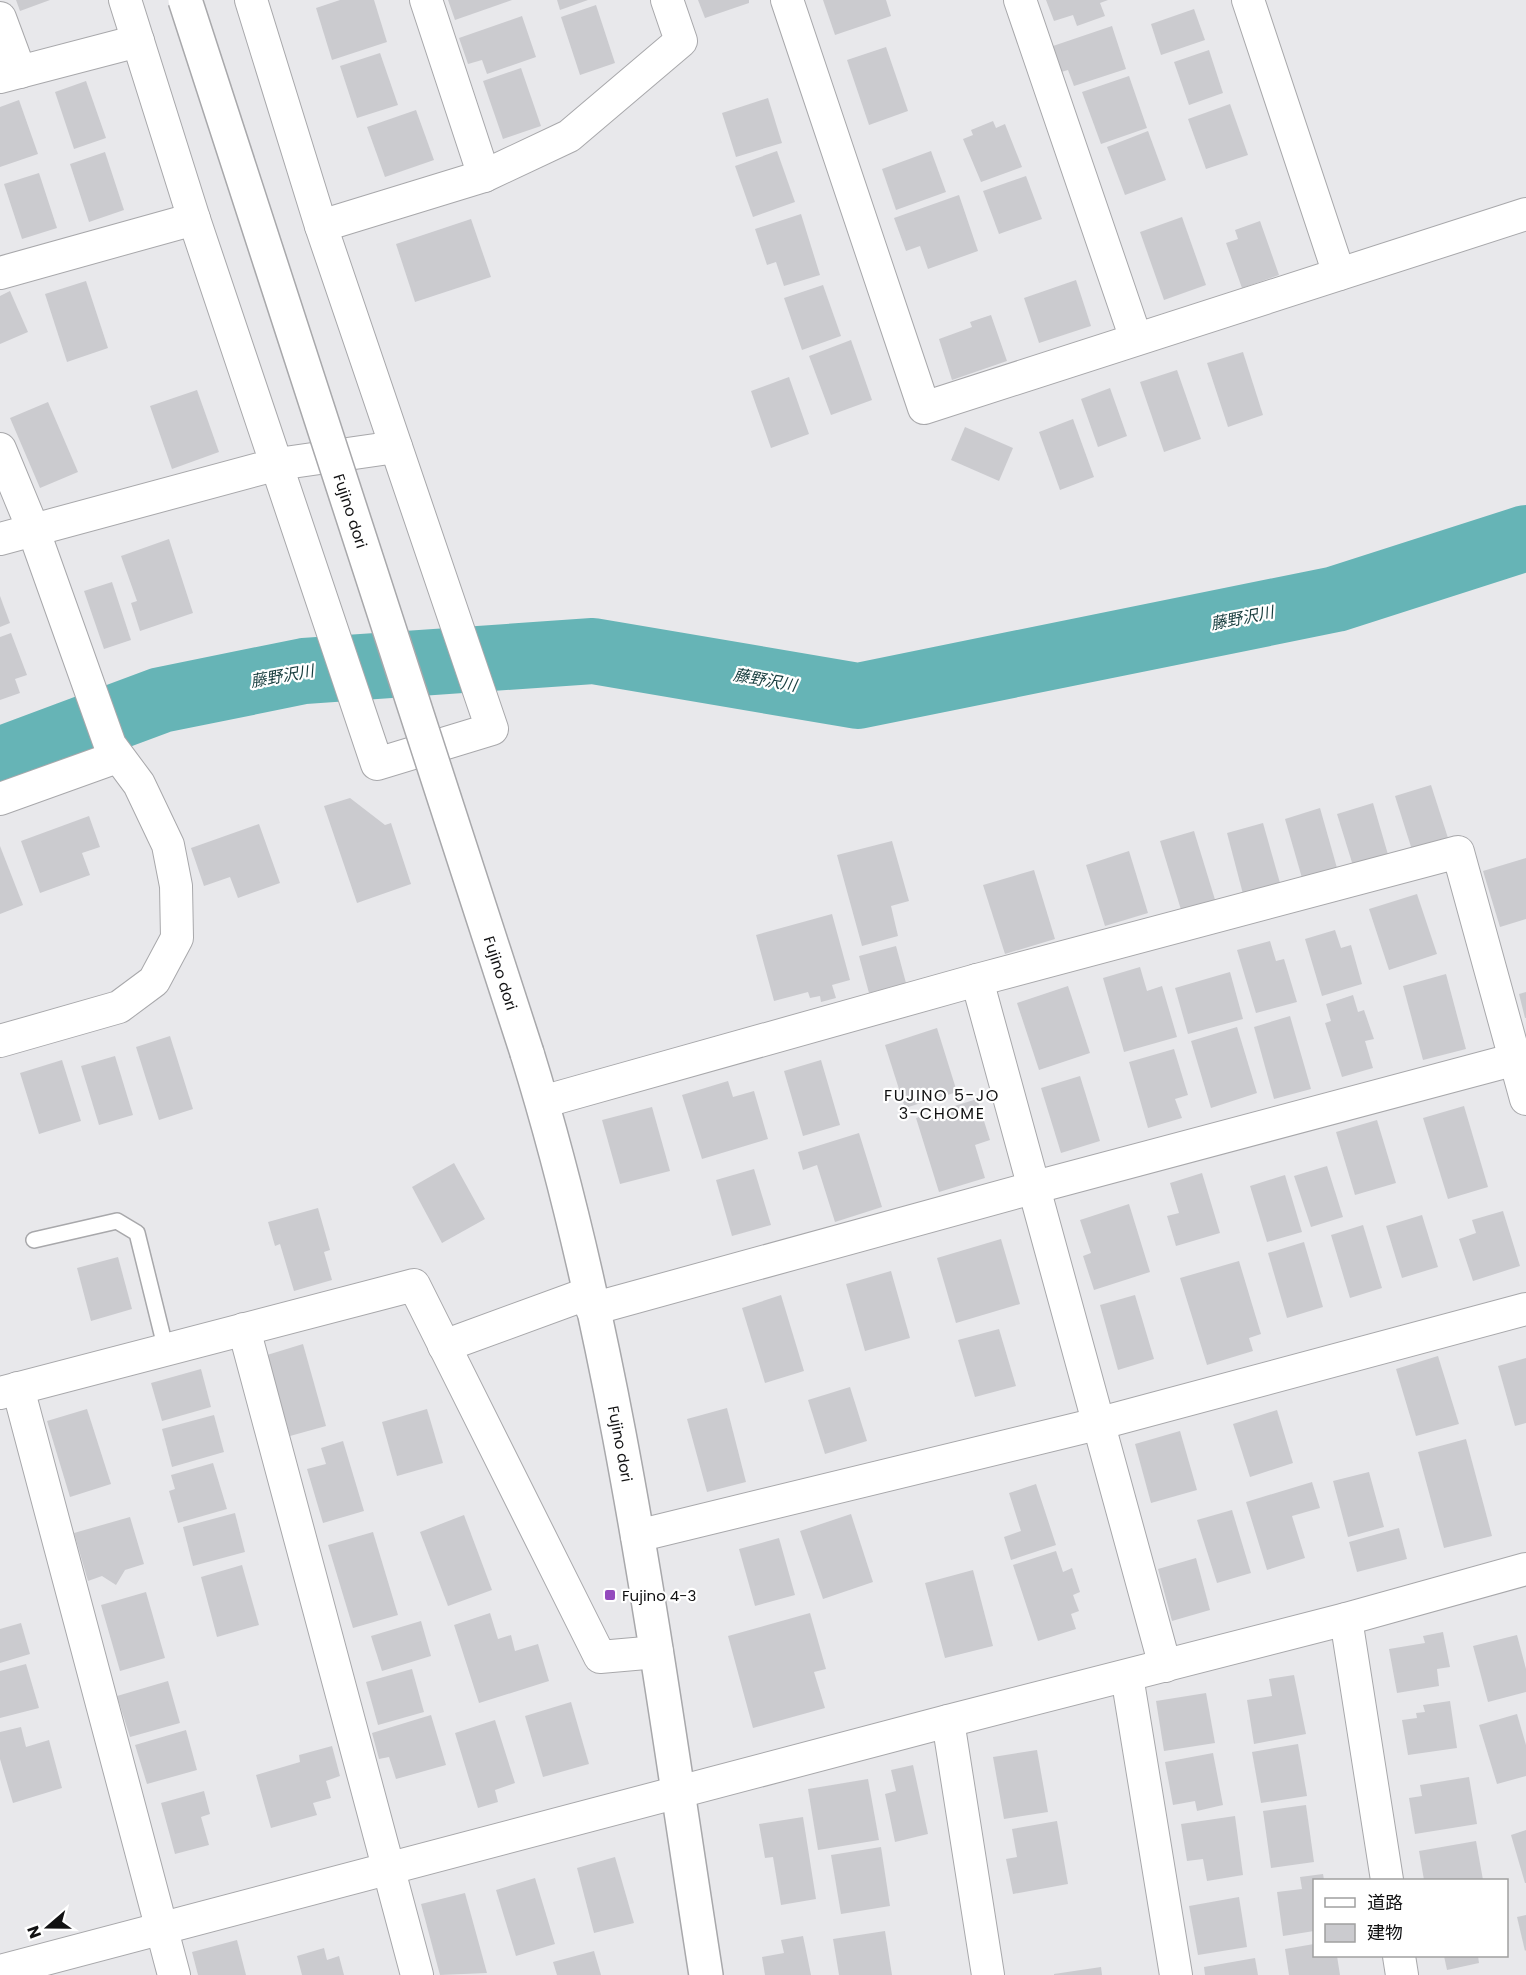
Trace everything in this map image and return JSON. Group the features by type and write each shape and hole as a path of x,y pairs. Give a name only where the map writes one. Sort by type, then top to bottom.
{"street":[{"path":"124,0 194,219 377,764 492,729 321,226 251,0"},
{"name":"Fujino dori","path":"186,0 542,1102 591,1301 637,1536 706,1975"},
{"path":"426,0 484,176"},
{"path":"321,226 484,176 569,136 681,41 666,0"},
{"path":"787,0 924,408 1526,214"},
{"path":"1020,0 1136,339"},
{"path":"1248,0 1339,274"},
{"path":"0,18 10,75 138,41"},
{"path":"0,273 194,219"},
{"path":"0,539 278,464 396,447"},
{"path":"0,449 33,530 114,751 139,784 168,844 176,886 177,938 154,981 119,1007 0,1041"},
{"path":"0,799 114,751"},
{"path":"542,1102 977,980 1458,852 1526,1099"},
{"path":"977,980 1032,1188 1165,1666"},
{"path":"444,1346 591,1301 1032,1188 1516,1059"},
{"path":"174,1975 9,1390 414,1285 600,1657 657,1652"},
{"path":"637,1536 1097,1424 1526,1309"},
{"path":"244,1329 417,1975"},
{"path":"0,1971 948,1721 1346,1619 1526,1569"},
{"path":"1346,1619 1387,1879"},
{"path":"1127,1676 1176,1975"},
{"path":"948,1721 988,1975"},
{"path":"1399,1957 1402,1975"}],"lane":[{"path":"34,1240 117,1221 137,1233 166,1350"}],"building":[{"path":"16,0 50,0 20,11"},
{"path":"340,0 374,0 387,42 332,60 316,8"},
{"path":"448,0 512,0 455,20"},
{"path":"557,0 588,0 560,10"},
{"path":"698,0 749,0 749,3 705,18"},
{"path":"823,0 886,0 891,16 835,35"},
{"path":"1046,0 1108,0 1100,3 1105,16 1077,26 1073,15 1054,21"},
{"path":"596,5 615,63 580,75 561,17"},
{"path":"1194,9 1205,40 1161,55 1151,24"},
{"path":"522,16 536,57 487,74 482,60 468,64 459,38"},
{"path":"1112,26 1126,69 1074,86 1068,70 1061,72 1053,46"},
{"path":"886,47 908,111 869,125 847,60"},
{"path":"1209,50 1223,93 1189,105 1174,62"},
{"path":"380,53 398,105 357,118 340,66"},
{"path":"521,68 541,126 503,139 483,81"},
{"path":"1129,76 1147,128 1101,144 1082,92"},
{"path":"86,81 106,138 74,149 55,92"},
{"path":"768,98 782,143 736,157 722,113"},
{"path":"19,100 38,154 0,167 0,107"},
{"path":"1230,104 1248,155 1206,169 1188,119"},
{"path":"416,110 434,160 385,177 367,127"},
{"path":"993,121 996,128 1005,124 1022,167 981,182 963,139 973,135 971,130"},
{"path":"1148,131 1166,180 1125,195 1107,147"},
{"path":"777,151 795,202 753,217 735,166"},
{"path":"931,151 946,192 896,210 882,169"},
{"path":"105,152 124,210 89,222 70,164"},
{"path":"39,173 57,228 22,239 4,184"},
{"path":"1026,176 1042,219 999,234 983,191"},
{"path":"959,195 978,251 928,269 920,246 906,251 894,218"},
{"path":"801,214 820,275 784,286 776,262 767,265 755,229"},
{"path":"1182,217 1206,285 1164,300 1140,232"},
{"path":"471,219 491,277 415,302 396,244"},
{"path":"1260,221 1279,275 1242,288 1226,243 1238,239 1235,230"},
{"path":"1076,280 1091,326 1039,343 1024,298"},
{"path":"86,281 108,348 67,362 45,294"},
{"path":"823,285 841,336 802,350 784,298"},
{"path":"10,291 28,332 0,344 0,296"},
{"path":"991,315 1007,361 952,380 939,339 972,327 970,322"},
{"path":"851,340 872,400 831,415 809,356"},
{"path":"1243,352 1263,415 1228,427 1207,363"},
{"path":"1177,370 1201,439 1164,452 1140,382"},
{"path":"789,377 809,434 771,448 751,391"},
{"path":"1110,388 1127,436 1098,447 1081,399"},
{"path":"197,390 219,452 172,469 150,406"},
{"path":"48,402 78,472 40,488 10,418"},
{"path":"1073,419 1094,477 1060,490 1039,432"},
{"path":"965,427 1013,448 999,481 951,460"},
{"path":"169,539 193,613 140,631 131,603 137,601 121,556"},
{"path":"112,582 131,640 104,649 84,591"},
{"path":"0,596 10,623 0,627"},
{"path":"11,633 27,675 15,679 20,693 0,700 0,637"},
{"path":"1431,785 1448,838 1412,850 1395,796"},
{"path":"350,798 385,825 391,823 411,884 357,903 324,806"},
{"path":"1373,803 1389,858 1354,869 1337,814"},
{"path":"1320,808 1337,868 1302,878 1285,819"},
{"path":"89,816 100,847 82,853 90,875 40,893 21,841"},
{"path":"1263,823 1280,883 1243,894 1227,833"},
{"path":"259,824 280,883 238,898 230,877 204,886 191,848"},
{"path":"1194,831 1216,903 1182,913 1160,841"},
{"path":"892,841 909,901 891,906 898,936 862,946 837,855"},
{"path":"0,846 23,905 0,914"},
{"path":"1129,851 1148,913 1105,926 1086,865"},
{"path":"1526,858 1526,919 1500,927 1483,871"},
{"path":"1034,870 1055,939 1005,954 983,885"},
{"path":"1417,894 1437,954 1389,970 1369,909"},
{"path":"832,914 850,980 832,985 836,998 821,1002 820,996 810,998 808,992 774,1001 756,935"},
{"path":"1335,930 1341,948 1351,945 1362,984 1322,996 1305,939"},
{"path":"1270,941 1276,961 1284,959 1297,1002 1256,1013 1237,950"},
{"path":"896,946 906,983 869,993 859,956"},
{"path":"1140,967 1147,991 1162,986 1177,1037 1124,1052 1103,978"},
{"path":"1230,972 1243,1019 1188,1034 1175,988"},
{"path":"1446,974 1466,1049 1423,1060 1403,986"},
{"path":"1068,986 1090,1053 1039,1070 1017,1003"},
{"path":"1526,992 1526,1018 1525,1018 1519,994"},
{"path":"1353,995 1358,1012 1364,1010 1374,1039 1365,1041 1373,1068 1342,1077 1325,1023 1331,1021 1326,1004"},
{"path":"1290,1016 1311,1089 1274,1099 1254,1027"},
{"path":"1237,1027 1257,1093 1211,1108 1191,1041"},
{"path":"937,1028 957,1092 905,1108 885,1045"},
{"path":"170,1036 193,1109 159,1120 136,1047"},
{"path":"1174,1049 1188,1095 1175,1099 1182,1118 1148,1128 1129,1062"},
{"path":"115,1056 133,1115 99,1125 81,1066"},
{"path":"62,1060 81,1121 39,1134 20,1073"},
{"path":"821,1060 840,1125 803,1136 784,1071"},
{"path":"1080,1076 1100,1141 1061,1153 1041,1088"},
{"path":"728,1081 733,1097 754,1091 768,1139 702,1159 682,1095"},
{"path":"977,1099 990,1140 975,1145 985,1178 939,1192 916,1118"},
{"path":"1464,1106 1488,1187 1448,1199 1423,1118"},
{"path":"652,1107 670,1171 620,1184 602,1120"},
{"path":"1377,1120 1396,1183 1355,1195 1336,1132"},
{"path":"859,1133 882,1207 835,1222 817,1165 803,1170 798,1152"},
{"path":"454,1163 485,1219 442,1243 412,1187"},
{"path":"1327,1166 1343,1217 1311,1227 1294,1176"},
{"path":"754,1169 771,1225 732,1236 716,1180"},
{"path":"1202,1173 1220,1233 1176,1246 1167,1216 1179,1213 1170,1183"},
{"path":"1285,1175 1302,1232 1267,1242 1250,1186"},
{"path":"1129,1204 1150,1272 1094,1290 1083,1256 1091,1253 1080,1220"},
{"path":"318,1208 330,1250 324,1252 332,1280 294,1291 280,1244 275,1246 268,1222"},
{"path":"1503,1211 1520,1266 1473,1281 1459,1239 1476,1233 1472,1220"},
{"path":"1422,1215 1438,1267 1402,1278 1386,1226"},
{"path":"1363,1225 1382,1288 1350,1298 1331,1235"},
{"path":"1001,1239 1020,1304 956,1323 937,1258"},
{"path":"1304,1242 1323,1307 1287,1318 1268,1253"},
{"path":"118,1257 132,1309 91,1321 77,1268"},
{"path":"1239,1261 1261,1334 1249,1338 1253,1351 1207,1365 1180,1278"},
{"path":"891,1271 910,1338 865,1351 846,1284"},
{"path":"781,1295 804,1371 765,1383 742,1308"},
{"path":"1135,1295 1154,1359 1118,1370 1100,1305"},
{"path":"999,1329 1016,1386 975,1397 958,1340"},
{"path":"303,1344 326,1426 290,1436 267,1355"},
{"path":"1438,1356 1459,1424 1416,1436 1396,1369"},
{"path":"1526,1358 1526,1423 1515,1426 1498,1366"},
{"path":"201,1369 211,1407 162,1421 151,1383"},
{"path":"850,1387 867,1441 825,1454 808,1400"},
{"path":"727,1408 746,1482 707,1492 687,1419"},
{"path":"87,1409 111,1484 70,1497 47,1421"},
{"path":"427,1409 443,1463 397,1476 382,1422"},
{"path":"1277,1410 1293,1463 1250,1477 1233,1424"},
{"path":"214,1415 224,1452 172,1467 162,1429"},
{"path":"1180,1431 1197,1490 1151,1503 1135,1444"},
{"path":"1466,1439 1492,1536 1444,1548 1418,1452"},
{"path":"343,1441 364,1511 323,1523 307,1469 326,1464 321,1448"},
{"path":"213,1463 227,1509 178,1523 169,1491 175,1489 171,1475"},
{"path":"1369,1472 1384,1527 1348,1537 1333,1481"},
{"path":"1312,1482 1320,1508 1292,1516 1305,1558 1267,1570 1246,1502"},
{"path":"1036,1484 1056,1545 1011,1560 1004,1537 1021,1531 1009,1493"},
{"path":"1232,1510 1251,1573 1217,1583 1197,1520"},
{"path":"235,1513 245,1552 193,1566 183,1527"},
{"path":"851,1514 873,1582 823,1599 800,1531"},
{"path":"464,1515 492,1590 448,1606 420,1532"},
{"path":"130,1517 144,1564 125,1570 116,1585 102,1576 88,1581 74,1533"},
{"path":"1399,1528 1407,1559 1357,1572 1349,1542"},
{"path":"373,1532 398,1615 353,1628 328,1545"},
{"path":"779,1538 795,1595 755,1606 739,1549"},
{"path":"1056,1551 1063,1572 1072,1568 1080,1592 1073,1595 1079,1611 1071,1614 1076,1629 1038,1641 1013,1565"},
{"path":"1196,1558 1210,1610 1172,1621 1158,1569"},
{"path":"242,1565 259,1625 217,1637 201,1577"},
{"path":"973,1570 993,1646 945,1658 925,1583"},
{"path":"146,1592 165,1658 120,1671 101,1605"},
{"path":"490,1613 498,1639 511,1635 515,1651 538,1644 549,1681 479,1703 454,1625"},
{"path":"810,1613 826,1669 814,1672 825,1708 753,1728 728,1636"},
{"path":"421,1621 431,1656 382,1671 371,1636"},
{"path":"21,1623 30,1654 0,1663 0,1629"},
{"path":"1443,1632 1450,1667 1437,1669 1439,1686 1397,1693 1389,1649 1425,1643 1423,1636"},
{"path":"1517,1635 1526,1669 1526,1692 1488,1702 1473,1646"},
{"path":"26,1664 39,1708 0,1718 0,1671"},
{"path":"412,1669 424,1712 378,1725 366,1682"},
{"path":"1294,1675 1306,1734 1254,1744 1247,1700 1272,1696 1269,1679"},
{"path":"168,1681 180,1723 130,1737 117,1696"},
{"path":"1206,1693 1215,1743 1164,1751 1156,1701"},
{"path":"1450,1701 1457,1748 1408,1755 1402,1720 1417,1718 1416,1713 1425,1712 1423,1705"},
{"path":"571,1702 589,1764 543,1777 525,1716"},
{"path":"1517,1714 1526,1745 1526,1776 1497,1784 1479,1725"},
{"path":"431,1715 446,1765 396,1779 389,1757 379,1759 372,1733"},
{"path":"495,1720 515,1783 495,1790 498,1802 478,1808 455,1733"},
{"path":"21,1727 26,1747 49,1740 62,1788 13,1803 0,1759 0,1732"},
{"path":"186,1730 197,1770 147,1784 135,1745"},
{"path":"1298,1744 1307,1796 1261,1803 1252,1752"},
{"path":"332,1746 340,1776 326,1781 331,1798 313,1803 317,1815 271,1828 256,1775 300,1762 299,1755"},
{"path":"1037,1750 1048,1812 1004,1819 993,1757"},
{"path":"1213,1753 1223,1805 1197,1811 1195,1801 1173,1805 1165,1762"},
{"path":"913,1765 928,1834 895,1842 885,1794 896,1791 891,1770"},
{"path":"1469,1777 1477,1824 1415,1834 1409,1798 1422,1796 1420,1785"},
{"path":"868,1779 879,1840 818,1850 808,1789"},
{"path":"204,1791 210,1814 201,1817 209,1845 175,1854 161,1803"},
{"path":"1306,1805 1314,1862 1271,1868 1263,1811"},
{"path":"1235,1816 1243,1875 1207,1881 1203,1859 1187,1861 1181,1824"},
{"path":"803,1817 816,1899 781,1905 773,1857 765,1858 759,1824"},
{"path":"1057,1821 1068,1884 1013,1894 1006,1859 1017,1857 1012,1829"},
{"path":"1526,1830 1526,1883 1525,1883 1511,1835"},
{"path":"1476,1841 1483,1879 1424,1879 1419,1851"},
{"path":"881,1847 890,1906 841,1914 831,1855"},
{"path":"615,1857 634,1923 594,1933 577,1868"},
{"path":"1323,1874 1324,1879 1313,1879 1313,1931 1283,1936 1277,1892 1302,1889 1300,1877"},
{"path":"535,1878 555,1944 516,1956 496,1890"},
{"path":"465,1893 487,1973 440,1975 421,1904"},
{"path":"1239,1897 1247,1947 1198,1955 1189,1906"},
{"path":"1526,1915 1526,1950 1525,1951 1517,1917"},
{"path":"885,1931 892,1975 839,1975 833,1939"},
{"path":"803,1936 811,1975 765,1975 762,1957 784,1953 781,1940"},
{"path":"237,1940 246,1975 198,1975 192,1952"},
{"path":"1313,1944 1313,1957 1337,1957 1340,1975 1289,1975 1285,1949"},
{"path":"324,1948 327,1960 339,1956 344,1975 302,1975 297,1956"},
{"path":"594,1951 601,1975 557,1975 553,1962"},
{"path":"1444,1957 1478,1957 1479,1963 1447,1970"},
{"path":"1255,1958 1258,1975 1205,1975 1204,1967"},
{"path":"1101,1967 1102,1975 1054,1975 1054,1974"}],"waterway":[{"name":"藤野沢川","path":"0,760 161,700 304,671 593,651 858,696 1336,599 1526,538"}],"place":[{"name":"Fujino 4-3","path":"610,1595"}],"district":[{"name":"FUJINO 5-JO 3-CHOME","path":"942,1104"}]}
